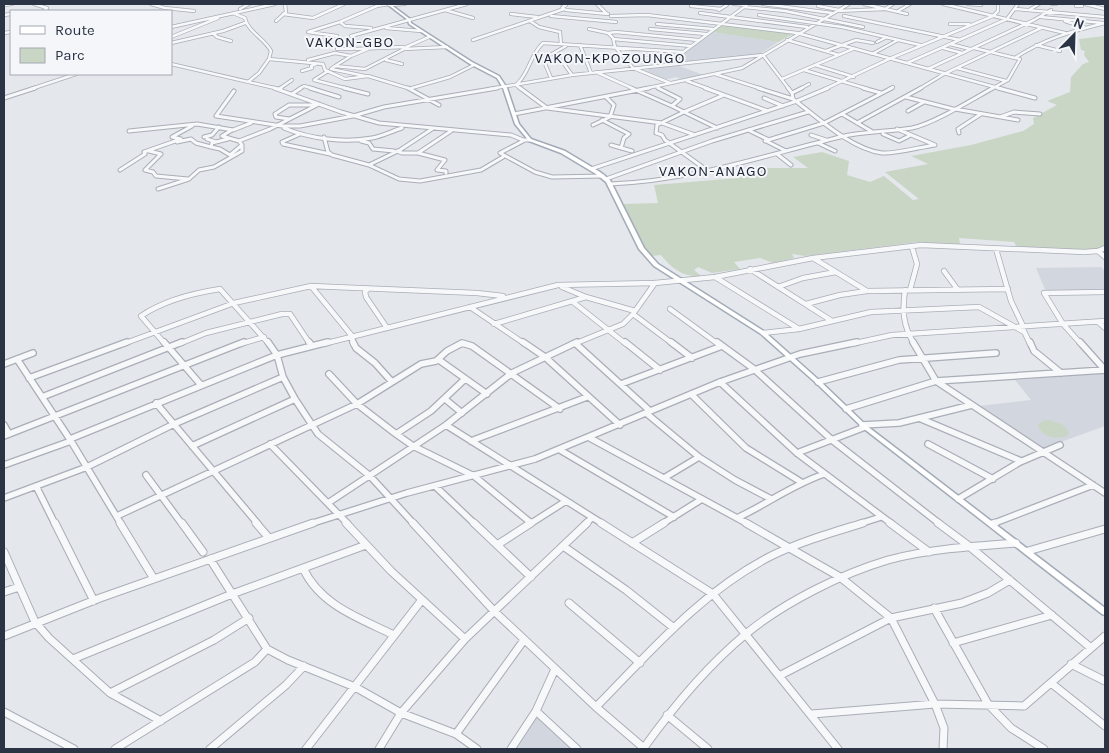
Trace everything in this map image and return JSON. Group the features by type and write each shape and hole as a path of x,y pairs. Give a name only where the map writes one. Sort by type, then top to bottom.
{"main road":[{"path":"389,4 421,32 474,65 496,76 505,88 519,127 530,140 556,149 604,178 610,184 645,254 656,265 763,333 864,426 1105,612"}],"street":[{"path":"4,5 12,4"},
{"path":"34,4 47,8 46,10"},
{"path":"151,4 165,8 194,11"},
{"path":"172,37 232,13 249,4 263,6"},
{"path":"172,27 276,4"},
{"path":"276,21 286,10 285,4"},
{"path":"283,14 312,18 344,4"},
{"path":"337,36 308,32 340,22 378,6 405,4"},
{"path":"351,36 467,4"},
{"path":"562,4 566,5 562,8 564,9"},
{"path":"597,4 616,22 619,32"},
{"path":"734,4 785,11 863,27"},
{"path":"763,4 832,13"},
{"path":"820,4 818,6 837,11 886,9 893,4"},
{"path":"514,114 639,91 744,67 849,4"},
{"path":"864,4 907,14"},
{"path":"897,11 910,4"},
{"path":"943,4 956,5 1065,34"},
{"path":"968,4 981,5"},
{"path":"591,169 783,106 844,82 889,59 993,16 998,11 998,4"},
{"path":"906,64 1007,19 1018,4"},
{"path":"1028,10 1039,4"},
{"path":"450,5 459,6"},
{"path":"712,15 727,5"},
{"path":"665,65 746,5"},
{"path":"1077,15 1084,5"},
{"path":"1076,6 1084,5 1104,8 1099,17"},
{"path":"691,6 720,9"},
{"path":"473,40 564,9 610,15 636,14 798,33 1035,98"},
{"path":"1016,9 1050,11 1073,16 1105,17"},
{"path":"40,10 46,10"},
{"path":"444,10 473,18"},
{"path":"927,69 1041,17 1050,11"},
{"path":"232,13 245,18 245,22 261,40 268,44 271,51 269,59 259,73 248,82"},
{"path":"700,13 808,27"},
{"path":"511,14 616,22"},
{"path":"759,15 815,23 887,37 921,46"},
{"path":"526,16 538,29 560,32 561,44"},
{"path":"844,16 874,24 960,40"},
{"path":"643,35 665,17"},
{"path":"1041,17 1105,23"},
{"path":"980,21 996,24"},
{"path":"1064,21 1086,28"},
{"path":"1071,24 1086,21"},
{"path":"172,42 213,33 245,22"},
{"path":"340,22 345,26 421,32"},
{"path":"1015,58 1035,45 1105,23"},
{"path":"657,24 714,29"},
{"path":"950,24 972,24"},
{"path":"858,123 944,74 992,52 1009,41 1041,28"},
{"path":"650,29 706,34"},
{"path":"589,30 698,40"},
{"path":"213,33 217,38 231,42"},
{"path":"608,33 613,39 615,47 633,68 671,83"},
{"path":"335,66 365,68 385,60 404,48 429,37"},
{"path":"826,51 856,40 875,42 887,37"},
{"path":"613,39 691,46"},
{"path":"787,40 839,55"},
{"path":"872,54 899,40"},
{"path":"516,86 522,81 529,69 534,52 543,43 683,52"},
{"path":"347,44 353,49"},
{"path":"610,184 660,180 736,166 842,136 923,125 1006,80 1020,59 950,44"},
{"path":"543,59 568,45"},
{"path":"580,45 593,72 718,128"},
{"path":"1035,45 1060,51"},
{"path":"337,49 447,47"},
{"path":"782,79 853,48"},
{"path":"942,48 978,58"},
{"path":"368,49 331,69 412,88 439,105"},
{"path":"650,57 646,52 656,50"},
{"path":"305,61 331,53 352,56"},
{"path":"234,91 216,116 252,123 282,126 319,123 354,116 371,110 505,88 551,78 763,55"},
{"path":"763,55 792,93 792,99"},
{"path":"623,56 672,60"},
{"path":"269,59 321,63 324,64 324,68 328,71 343,79 354,80 366,76"},
{"path":"543,59 562,61 572,75"},
{"path":"543,59 551,78"},
{"path":"385,60 402,64"},
{"path":"302,71 312,68 312,64 321,63"},
{"path":"172,64 279,90 354,116 406,127 511,135 523,140 530,140"},
{"path":"412,88 450,76 474,65"},
{"path":"815,65 854,77"},
{"path":"956,68 1006,80"},
{"path":"804,70 881,93"},
{"path":"292,94 328,71"},
{"path":"715,74 797,101 808,112 842,136 871,150 883,153 936,145 897,129"},
{"path":"4,98 73,75"},
{"path":"279,90 292,80"},
{"path":"314,80 368,94"},
{"path":"685,80 768,111"},
{"path":"792,93 809,84"},
{"path":"304,86 339,97"},
{"path":"516,86 550,108 660,123 695,136"},
{"path":"786,151 765,141 824,123 893,87"},
{"path":"658,88 680,99 672,106"},
{"path":"708,171 662,135 656,133 656,125 724,95"},
{"path":"606,97 614,105 610,117"},
{"path":"906,97 954,109 1018,120"},
{"path":"764,98 783,106"},
{"path":"908,111 924,102"},
{"path":"252,123 222,135 239,141 276,126 318,104"},
{"path":"289,119 276,116 275,114 289,105 318,104"},
{"path":"1000,117 1010,112 1028,111 1040,114"},
{"path":"503,156 552,178 604,178 808,112"},
{"path":"842,114 871,131"},
{"path":"959,133 958,129 982,114"},
{"path":"593,125 610,117"},
{"path":"602,120 612,125 618,132 629,134 624,138 622,148"},
{"path":"129,131 197,124 233,130"},
{"path":"120,170 137,160 144,152 180,139 172,137 197,124"},
{"path":"282,126 295,133 366,142 373,148 395,151 402,154 418,153 445,160 437,170 446,171 446,173"},
{"path":"216,142 205,138 212,135 219,127"},
{"path":"336,138 372,138 406,127"},
{"path":"369,165 433,128"},
{"path":"748,130 769,140"},
{"path":"418,153 451,131"},
{"path":"705,132 712,142"},
{"path":"304,134 298,134 282,142 283,144 369,165 399,179 420,181 481,170 503,156"},
{"path":"883,134 899,141 909,135"},
{"path":"811,135 827,140"},
{"path":"324,137 328,152 332,155"},
{"path":"174,141 181,142 192,139 196,143 220,149 231,156"},
{"path":"211,147 212,143 229,139"},
{"path":"503,156 501,152 523,140"},
{"path":"158,189 189,179 199,170 214,167 242,151 242,145 239,141"},
{"path":"817,143 835,151"},
{"path":"611,145 632,151"},
{"path":"149,151 161,154 145,170 153,172 156,176 189,179"},
{"path":"777,154 791,165"},
{"path":"4,465 71,440 156,403 277,355 558,285 655,283 716,277 749,269 813,258 935,245 996,249 1098,251 1105,248"},
{"path":"912,247 917,256 918,267 902,310 908,333 936,381 1105,493"},
{"path":"996,249 1021,328 1034,351 1061,373"},
{"path":"1098,251 1105,257"},
{"path":"813,258 867,291"},
{"path":"749,269 832,321"},
{"path":"944,271 958,290"},
{"path":"778,287 802,278 836,272"},
{"path":"716,277 799,329"},
{"path":"328,503 462,414 512,373 623,324 655,283"},
{"path":"558,285 586,297 634,312 692,358"},
{"path":"29,378 153,331 234,303 311,286 509,296"},
{"path":"311,286 352,336 352,343 355,347 374,361 392,382"},
{"path":"201,385 140,316 163,305 217,289 222,290 234,303 277,355 283,377 294,399 318,434 370,476 494,611 596,707 644,749 667,715 703,675 747,633 794,602 840,577 889,560 969,546 1016,542"},
{"path":"368,289 365,292 366,297 387,328"},
{"path":"806,304 840,295 867,291 1008,289"},
{"path":"1105,292 1044,293 1063,324 1105,370"},
{"path":"494,324 586,297"},
{"path":"573,302 660,370"},
{"path":"470,306 545,357 620,425"},
{"path":"763,333 799,329 871,312 979,307 1021,328"},
{"path":"670,309 754,369 832,440 969,546 1092,648"},
{"path":"42,397 213,330 288,313 312,346"},
{"path":"4,636 94,600 338,514 435,486 512,467 560,450 720,382 790,356 886,335 1021,328 1105,321"},
{"path":"1098,322 1105,328"},
{"path":"4,425 6,435 56,418 238,344 264,337"},
{"path":"117,516 357,404 421,364 439,360 457,345 466,343 512,373 560,409"},
{"path":"575,344 699,457 735,480 771,499"},
{"path":"620,384 722,346"},
{"path":"4,364 33,353"},
{"path":"818,382 899,360 996,353"},
{"path":"17,359 71,440 154,579"},
{"path":"439,360 486,394"},
{"path":"846,409 936,381 1105,370"},
{"path":"329,374 357,404 396,434 413,446 474,476 531,523"},
{"path":"4,498 87,467 174,424 283,377"},
{"path":"396,434 431,411 446,399 465,379"},
{"path":"720,382 797,453 929,552"},
{"path":"692,394 746,448 801,482"},
{"path":"471,441 502,428 560,409 587,397"},
{"path":"192,446 294,399"},
{"path":"446,399 462,414"},
{"path":"156,403 269,538"},
{"path":"797,453 864,426 899,423 972,405"},
{"path":"919,418 1021,461"},
{"path":"446,425 713,594 747,633 838,749"},
{"path":"590,438 737,518 840,577 891,618 935,704 944,728 943,749"},
{"path":"270,444 366,545 422,601 465,639"},
{"path":"928,444 994,479"},
{"path":"958,499 1021,461 1060,445"},
{"path":"560,450 674,517"},
{"path":"664,478 699,457"},
{"path":"737,518 757,509 801,482 824,474"},
{"path":"146,475 203,552"},
{"path":"992,524 1093,485"},
{"path":"36,486 94,600"},
{"path":"435,486 531,577"},
{"path":"632,543 702,499"},
{"path":"497,545 566,501"},
{"path":"596,707 674,628 713,594 756,564 788,548 881,517"},
{"path":"379,749 401,713 465,639 592,518"},
{"path":"1028,551 1105,529"},
{"path":"72,659 232,594 366,545"},
{"path":"563,546 626,590 674,628"},
{"path":"4,552 35,622 59,649 110,693 161,721"},
{"path":"210,559 267,649 355,687 401,713 456,734 477,749"},
{"path":"303,568 309,582 329,601 394,635"},
{"path":"779,676 891,618 976,598 1010,580"},
{"path":"4,592 19,587"},
{"path":"306,749 422,601"},
{"path":"569,603 640,663"},
{"path":"934,608 988,704 1030,746 1044,749"},
{"path":"953,642 1052,615"},
{"path":"110,693 214,640 249,618"},
{"path":"812,714 935,704 1024,706 1105,636"},
{"path":"456,734 524,640"},
{"path":"116,749 255,662 267,649"},
{"path":"1071,664 1105,681"},
{"path":"210,749 286,685 304,666"},
{"path":"511,749 536,711 555,669"},
{"path":"1051,683 1105,726"},
{"path":"536,711 577,749"},
{"path":"4,712 74,749"},
{"path":"667,715 708,749"}],"shaded area":[{"path":"712,32 778,42 757,56 671,63"},
{"path":"676,65 704,75 684,80 676,77 664,80 641,71 649,70 647,68"},
{"path":"1101,267 1105,271 1105,291 1046,292 1036,268"},
{"path":"1105,373 1105,426 1044,448 979,406 1031,400 1015,380"},
{"path":"537,716 573,749 515,749"}],"green space":[{"path":"723,24 793,34 778,42 712,32"},
{"path":"1105,36 1105,245 1094,250 1017,248 1014,242 959,238 960,244 918,242 805,256 792,254 794,258 773,263 760,258 734,262 740,269 712,273 698,267 694,270 701,276 695,276 678,271 661,255 651,256 641,243 623,204 658,203 654,185 739,178 753,168 808,168 793,157 822,152 849,161 847,175 870,182 884,176 913,200 919,199 885,172 928,164 911,156 971,145 1023,131 1034,124 1033,118 1057,105 1047,101 1070,92 1071,77 1083,64 1089,62 1084,55 1085,51 1081,50 1079,39"},
{"path":"1048,420 1062,424 1069,432 1068,435 1055,438 1046,435 1038,425"}],"district":[{"name":"VAKON-GBO","path":"350,42"},
{"name":"VAKON-KPOZOUNGO","path":"610,58"},
{"name":"VAKON-ANAGO","path":"713,171"}]}
